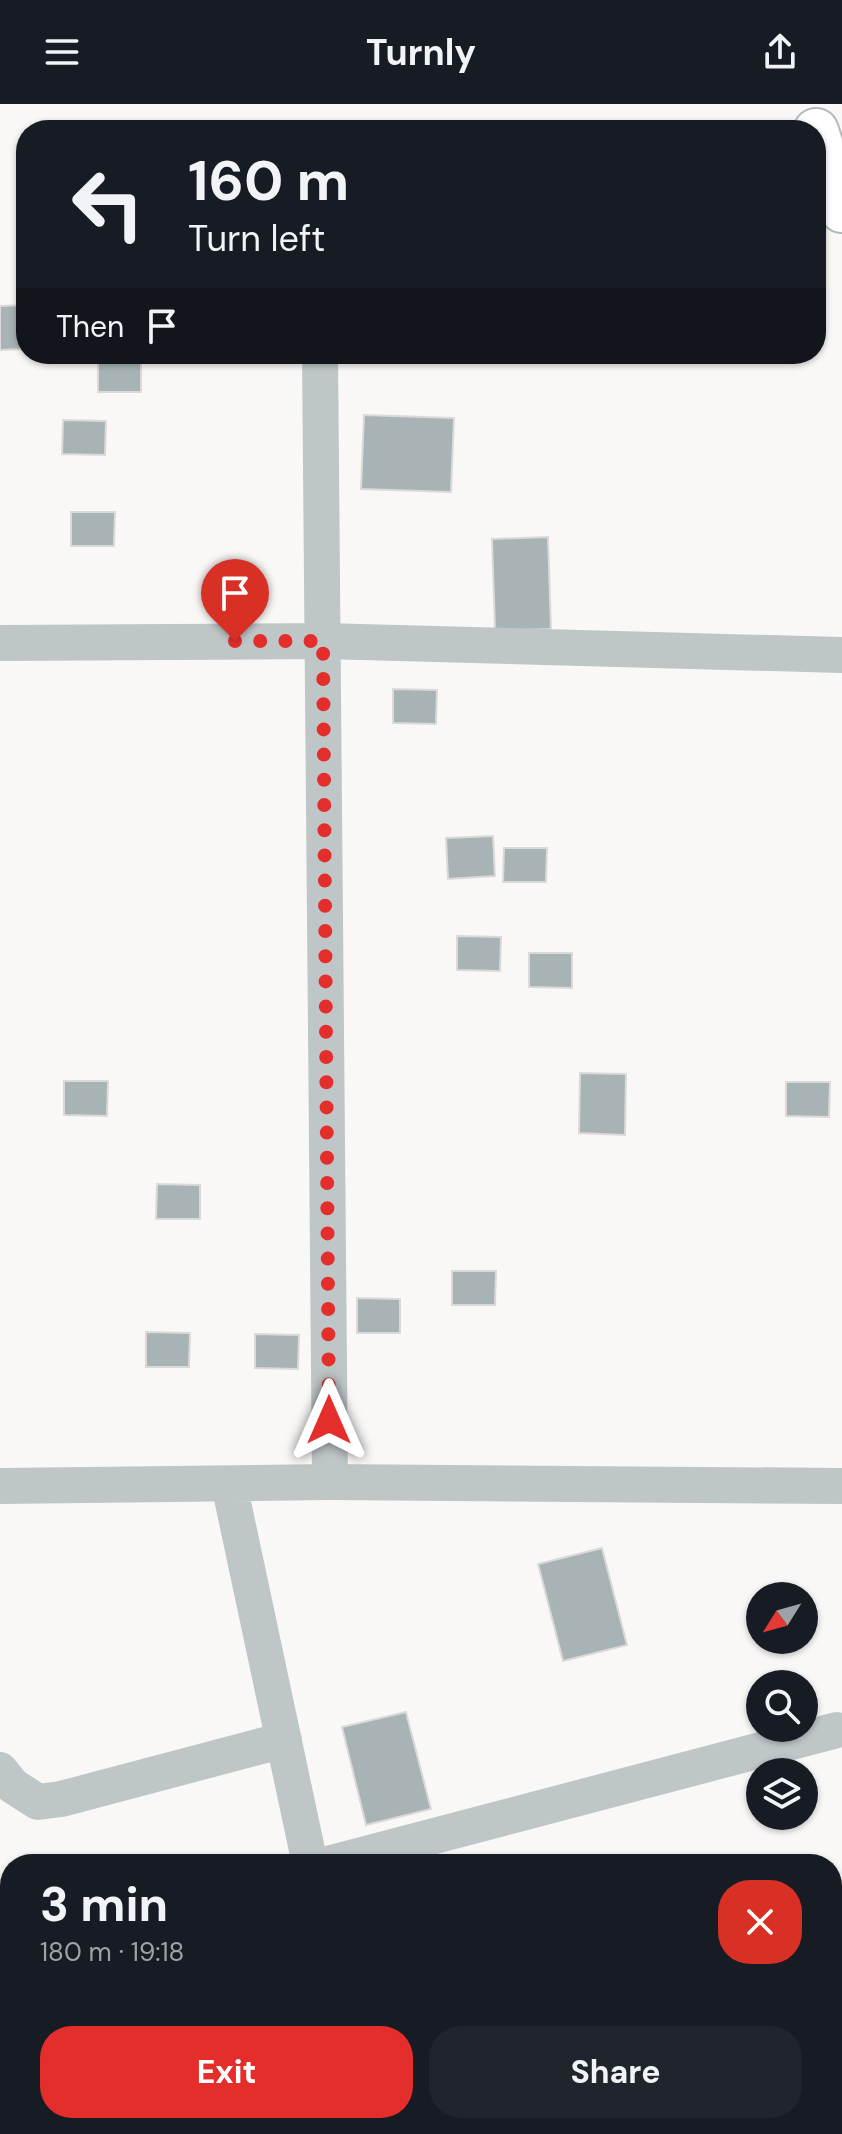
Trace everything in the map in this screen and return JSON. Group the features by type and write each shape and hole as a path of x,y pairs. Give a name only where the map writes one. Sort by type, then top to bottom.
{"street":[{"path":"826,161 842,210"},
{"path":"320,364 330,1482"},
{"path":"0,643 323,641 842,655"},
{"path":"0,1486 330,1482 842,1486"},
{"path":"229,1484 308,1854"},
{"path":"366,1854 837,1730"},
{"path":"0,1770 13,1786 38,1802 61,1799 284,1740"}],"building":[{"path":"16,305 16,349 0,350 0,306"},
{"path":"98,364 141,364 141,392 98,392"},
{"path":"364,415 454,418 451,492 361,489"},
{"path":"63,420 106,421 105,455 62,454"},
{"path":"71,512 115,512 114,546 71,546"},
{"path":"548,537 551,629 495,631 492,539"},
{"path":"393,689 437,690 436,724 393,723"},
{"path":"493,836 495,876 448,879 446,838"},
{"path":"504,848 547,848 546,882 503,882"},
{"path":"457,936 501,937 500,971 457,970"},
{"path":"529,953 572,953 572,988 529,987"},
{"path":"580,1073 626,1074 625,1135 579,1133"},
{"path":"64,1081 108,1081 107,1116 64,1115"},
{"path":"786,1082 830,1082 829,1117 786,1116"},
{"path":"157,1184 200,1185 200,1219 156,1219"},
{"path":"452,1271 496,1271 495,1305 452,1305"},
{"path":"357,1298 400,1299 400,1333 357,1333"},
{"path":"146,1332 190,1333 189,1367 146,1367"},
{"path":"255,1334 299,1335 298,1369 255,1368"},
{"path":"602,1548 627,1645 563,1661 538,1564"},
{"path":"406,1712 431,1809 366,1825 342,1727"}],"route":[{"path":"235,641 323,641 329,1420"}]}
